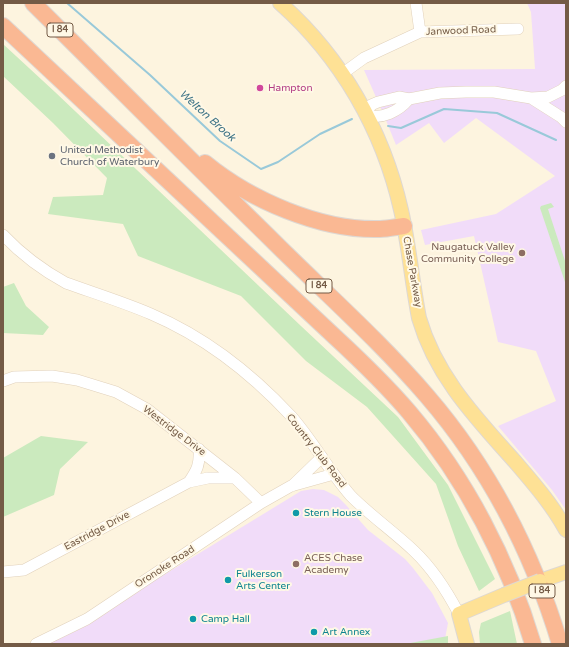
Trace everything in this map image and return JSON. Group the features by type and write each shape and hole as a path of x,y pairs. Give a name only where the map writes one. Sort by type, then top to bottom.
{"highway":[{"name":"I 84","path":"33,3 428,396 477,463 506,512 543,593 560,644"},
{"name":"I 84","path":"3,26 391,391 426,433 471,500 497,549 519,600 533,644"},
{"path":"87,56 208,164 232,182 248,191 294,212 336,224 373,229 388,229 404,226"},
{"path":"497,549 526,644"}],"main road":[{"name":"Chase Parkway","path":"280,3 312,35 342,74 366,114 377,138 391,173 404,226 424,334 436,361 458,395 535,485 556,513 566,530"},
{"path":"467,644 459,614 564,572"}],"street":[{"path":"416,3 420,32"},
{"name":"Janwood Road","path":"342,74 364,58 420,32 518,29"},
{"path":"366,114 371,105 399,97 409,99 440,93 466,92 494,92 531,98 548,97 562,90 566,86"},
{"path":"531,98 561,117 566,122"},
{"name":"Country Club Road","path":"3,235 31,261 66,282 152,314 211,346 237,366 274,399 299,426 334,474 360,505 413,550 428,566 445,590 459,614"},
{"path":"3,374 14,377"},
{"name":"Westridge Drive","path":"3,381 14,377 52,376 77,380 116,392 147,409 235,478 261,503"},
{"path":"189,482 198,469 200,460 199,449"},
{"name":"Oronoke Road","path":"292,486 322,457"},
{"name":"Oronoke Road","path":"36,644 87,618 261,503 292,486 334,474"},
{"name":"Eastridge Drive","path":"3,572 24,570 189,482 208,478 235,478"}],"shaded area":[{"name":"Naugatuck Valley Community College","path":"527,3 566,3 566,510 552,490 498,426 556,401 536,351 498,342 474,236 425,245 421,230 496,214 555,176 476,118 444,143 429,123 396,145 364,70 535,69 531,12"},
{"name":"ACES Chase Academy","path":"313,489 324,490 338,497 368,530 405,559 413,568 432,593 448,623 444,644 48,644 301,491"}],"green space":[{"path":"3,44 398,417 448,485 495,579 479,591 458,546 436,484 367,407 306,361 241,296 138,256 123,224 48,214 53,197 103,195 107,178 53,123 3,76"},
{"path":"551,203 554,207 548,209 566,264 566,285 540,208 541,206"},
{"path":"14,283 26,306 49,327 43,335 3,333 3,287"},
{"path":"41,436 88,442 60,469 54,495 3,517 3,458"},
{"path":"510,611 517,644 480,644 479,632 481,623"},
{"path":"448,636 448,644 405,644"}],"waterway":[{"name":"Welton Brook","path":"67,3 150,75 220,141 261,169 278,162 320,134 352,119"},
{"name":"Welton Brook","path":"388,126 401,128 444,109 497,113 556,140"}],"place":[{"name":"Hampton","path":"260,88"},
{"name":"United Methodist Church of Waterbury","path":"52,156"},
{"name":"Naugatuck Valley Community College","path":"522,253"},
{"name":"Stern House","path":"296,513"},
{"name":"ACES Chase Academy","path":"296,564"},
{"name":"Fulkerson Arts Center","path":"228,580"},
{"name":"Camp Hall","path":"193,619"},
{"name":"Art Annex","path":"314,632"}]}
